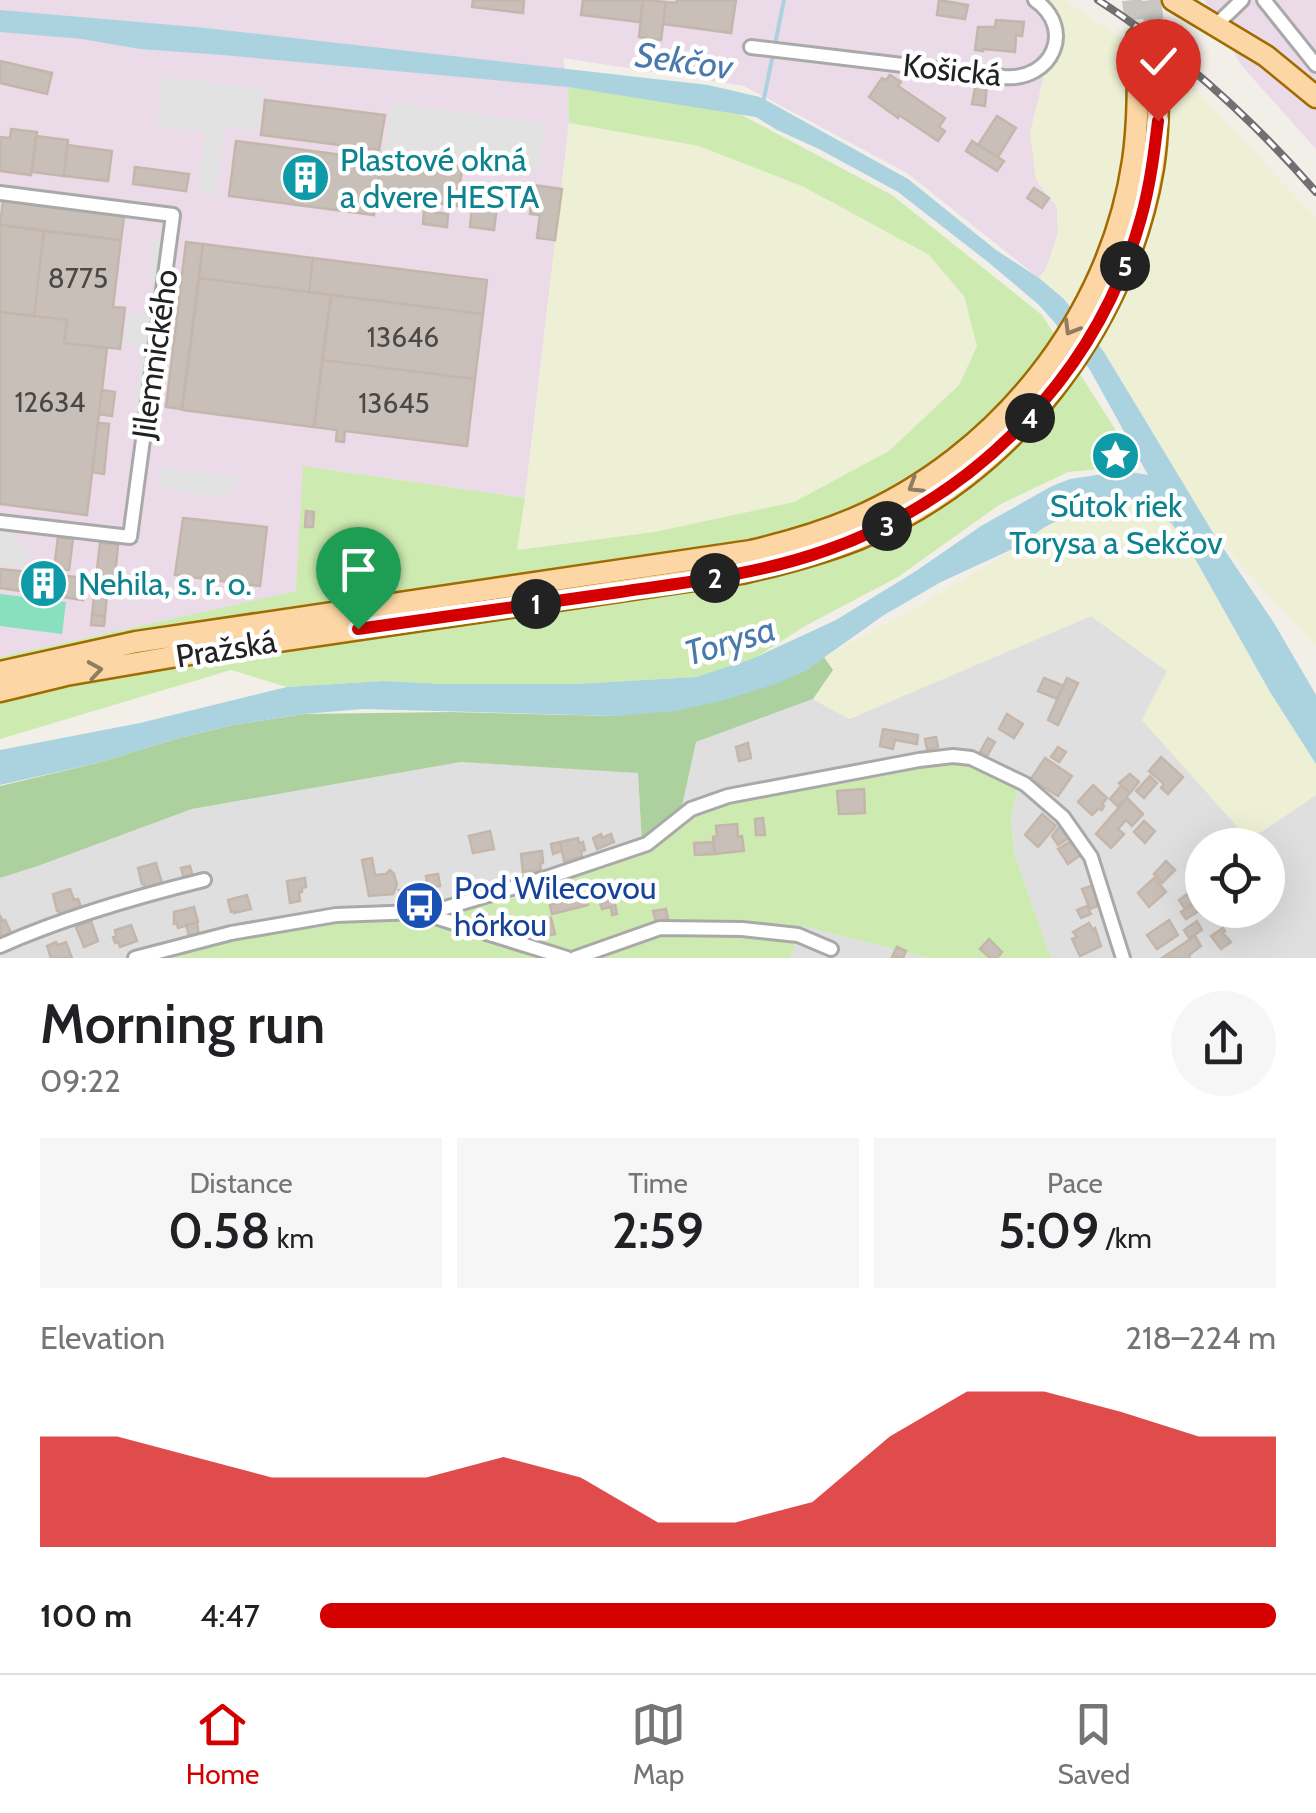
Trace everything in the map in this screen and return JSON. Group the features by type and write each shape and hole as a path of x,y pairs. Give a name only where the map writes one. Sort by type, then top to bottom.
{"main road":[{"path":"1174,0 1266,56 1316,97"},
{"name":"Pražská","path":"0,672 136,642 684,562 780,544 853,519 918,484 951,462 1046,383 1082,311 1123,209 1133,163 1138,121 1137,38"},
{"name":"Pražská","path":"0,691 176,656 690,582 784,564 860,538 927,502 998,450 1046,383 1096,326 1112,296 1142,217 1153,168 1158,54"}],"street":[{"name":"Košická","path":"751,46 1004,77 1027,76 1042,66 1055,44 1051,15 1035,0"},
{"path":"1216,26 1242,0"},
{"path":"1264,0 1316,65"},
{"name":"Jilemnického","path":"0,193 173,214 130,538 0,522"},
{"path":"135,958 231,934 336,915 445,908 647,844 691,809 728,796 954,756 972,758 1025,784 1062,817 1091,857 1123,958"},
{"path":"0,946 150,893 204,880"},
{"path":"417,912 571,958 660,928 742,929 798,935 830,949"}],"shaded area":[{"path":"0,0 1031,0 1051,10 1036,179 1057,207 1058,233 1039,278 907,173 744,86 563,58 569,123 525,498 304,466 297,591 0,657"},
{"path":"1204,0 1316,0 1316,149 1241,65"},
{"path":"162,77 264,89 259,131 225,128 216,196 198,193 205,132 157,127"},
{"path":"392,103 545,123 539,169 384,149"},
{"path":"153,239 170,241 165,279 149,277"},
{"path":"127,313 160,317 155,349 123,344"},
{"path":"141,353 155,355 147,414 134,412"},
{"path":"162,467 238,477 236,491 230,490 229,498 159,489"},
{"path":"0,527 16,529 15,537 29,553 27,569 0,566"},
{"path":"1091,616 1167,671 1243,828 1185,828 1185,928 1285,928 1285,828 1267,828 1316,795 1316,958 1051,958 1014,853 1011,817 1020,783 681,811 696,742 813,699 849,719"},
{"path":"461,762 638,772 642,844 520,896 428,917 208,930 125,958 0,958 0,878 192,809"},
{"path":"1182,869 1185,872 1185,893 1180,898 1167,883"},
{"path":"803,925 929,958 790,958"}],"green space":[{"path":"1031,0 1065,0 1194,88 1316,218 1316,647 1215,536 1104,352 1064,298 1039,278 1058,233 1057,207 1036,180 1030,133 1045,71 1051,11"},
{"path":"568,87 736,112 892,195 1042,315 1135,466 1068,472 999,505 898,577 805,626 752,660 696,677 575,684 383,681 287,687 231,670 0,739 0,657 296,591 303,466 525,498 517,550 654,532 794,502 889,451 959,385 977,346 964,296 929,255 804,187 699,146 569,123"},
{"path":"569,123 699,146 804,187 929,255 964,296 977,346 959,385 889,451 794,502 654,532 516,550"},
{"path":"1110,497 1137,501 1172,524 1316,764 1316,795 1267,828 1238,828 1142,720 1167,671 1091,616 849,719 813,699 833,670 824,657 915,608 1087,505"},
{"path":"0,594 66,602 62,634 0,626"},
{"path":"824,657 833,670 813,699 696,742 681,811 642,844 638,773 461,762 192,809 0,878 0,786 233,725 304,714 614,716 805,671"},
{"path":"969,761 1020,782 1011,817 1014,853 1051,958 929,958 803,926 790,958 125,958 207,930 376,905 428,917 470,909 520,896 576,872 629,856 681,811 921,765"}],"water":[{"path":"0,10 196,27 708,85 760,97 908,179 1064,299 1104,352 1316,695 1316,764 1172,524 1147,506 1110,497 1087,505 1043,528 1021,545 941,582 884,615 805,671 724,700 676,711 614,716 363,709 304,714 233,725 0,785 0,750 140,723 287,687 383,681 575,684 696,677 752,659 836,620 981,526 1052,486 1110,473 1148,475 1090,370 1039,305 898,192 756,117 568,87 140,49 0,32"}],"building":[{"path":"473,0 524,0 523,13 472,7"},
{"path":"583,0 643,0 640,22 581,15"},
{"path":"643,0 666,2 661,40 639,37"},
{"path":"736,0 731,33 663,24 666,2"},
{"path":"939,0 968,5 965,19 937,15"},
{"path":"996,20 1024,22 1022,36 1016,35 1015,52 975,50 978,27 995,27"},
{"path":"0,61 52,73 47,94 0,83"},
{"path":"890,75 901,82 898,86 945,118 939,127 945,131 938,141 869,97 882,78 886,80"},
{"path":"976,83 987,85 985,106 972,104"},
{"path":"265,100 385,115 379,150 261,135"},
{"path":"997,116 1016,128 998,157 978,145"},
{"path":"11,129 37,132 31,175 0,171 0,137 10,138"},
{"path":"36,136 68,140 64,176 32,172"},
{"name":"Plastové okná a dvere HESTA","path":"236,141 381,160 374,215 229,196"},
{"path":"972,141 1004,161 997,171 966,151"},
{"path":"67,145 112,151 108,181 64,176"},
{"path":"382,153 463,162 457,206 377,195"},
{"path":"135,167 189,174 186,191 133,184"},
{"path":"534,185 562,189 555,240 537,238 540,215 530,214"},
{"path":"474,187 499,190 494,230 470,227"},
{"path":"1034,188 1049,198 1042,208 1027,198"},
{"path":"3,201 124,216 121,240 0,225"},
{"path":"424,211 448,214 447,227 423,224"},
{"path":"0,225 44,231 34,316 0,312"},
{"path":"44,231 121,240 113,307 125,308 120,349 64,343 67,320 34,316"},
{"path":"186,242 203,244 182,409 166,407"},
{"path":"203,244 313,258 309,292 199,278"},
{"path":"313,258 487,280 483,314 309,292"},
{"path":"199,278 331,295 314,427 182,410"},
{"path":"331,295 483,314 475,379 322,360"},
{"path":"0,312 67,320 64,343 107,348 87,515 0,504"},
{"path":"322,360 475,379 467,446 345,431 344,442 336,441 337,430 314,427"},
{"path":"102,390 115,392 112,416 99,414"},
{"path":"98,423 109,424 104,474 92,472"},
{"path":"306,511 314,512 313,527 305,527"},
{"path":"183,518 267,527 260,586 175,575"},
{"path":"58,537 73,539 69,570 54,569"},
{"path":"100,543 118,545 114,586 108,585 105,616 92,615"},
{"name":"Nehila, s. r. o.","path":"0,569 86,578 83,600 0,588"},
{"path":"139,585 152,587 151,594 138,592"},
{"path":"92,615 105,616 104,626 91,625"},
{"path":"1044,678 1064,686 1057,699 1038,691"},
{"path":"1067,678 1078,683 1058,725 1048,720"},
{"path":"1007,714 1023,724 1014,738 999,729"},
{"path":"883,729 918,735 917,744 895,740 893,749 880,746"},
{"path":"936,737 938,747 927,749 925,739"},
{"path":"988,738 995,742 987,756 980,752"},
{"path":"748,743 751,758 739,761 736,747"},
{"path":"1058,747 1066,752 1059,762 1051,757"},
{"path":"1161,757 1183,777 1168,794 1161,788 1164,784 1149,771"},
{"path":"1045,758 1072,776 1058,796 1031,779"},
{"path":"1130,774 1139,782 1130,793 1119,783"},
{"path":"1150,776 1157,783 1144,798 1136,791"},
{"path":"1093,785 1107,798 1102,810 1092,815 1078,802"},
{"path":"1121,786 1130,793 1118,807 1110,799"},
{"path":"864,789 865,813 839,814 837,791"},
{"path":"1127,798 1143,814 1132,826 1126,820 1118,829 1124,834 1111,848 1096,834"},
{"path":"1042,814 1056,826 1038,847 1025,835"},
{"path":"763,818 765,835 756,835 755,819"},
{"path":"1144,821 1155,831 1145,843 1134,832"},
{"path":"737,824 744,851 715,854 716,826"},
{"path":"1060,826 1069,838 1058,845 1052,836"},
{"path":"490,831 494,849 473,853 469,836"},
{"path":"601,834 602,838 611,834 614,842 597,849 593,838"},
{"path":"578,838 585,850 581,851 582,857 564,861 560,842"},
{"path":"1073,840 1082,854 1068,864 1058,849"},
{"path":"560,842 562,851 553,854 551,844"},
{"path":"713,842 715,854 695,855 694,843"},
{"path":"542,851 541,870 523,872 521,854"},
{"path":"372,858 375,875 390,870 394,874 397,885 393,894 369,896 362,860"},
{"path":"1166,861 1175,870 1162,883 1154,874"},
{"path":"156,863 162,883 145,888 138,868"},
{"path":"190,866 193,877 184,879 181,868"},
{"path":"438,874 440,886 428,888 426,876"},
{"path":"305,878 300,901 290,903 287,881"},
{"path":"1154,878 1166,892 1149,907 1138,893"},
{"path":"1094,885 1101,905 1090,909 1082,889"},
{"path":"415,888 415,900 400,901 399,890"},
{"path":"70,889 81,907 67,915 60,914 53,894"},
{"path":"247,895 251,909 231,912 228,900"},
{"path":"587,897 588,905 552,914 550,905"},
{"path":"614,899 617,914 612,915 611,907 602,909 600,903"},
{"path":"1087,906 1091,914 1081,918 1077,910"},
{"path":"194,907 198,922 178,928 174,912"},
{"path":"666,909 668,919 656,922 653,911"},
{"path":"0,916 11,933 0,939"},
{"path":"551,918 555,934 542,937 539,921"},
{"path":"1169,920 1178,935 1157,949 1147,935"},
{"path":"91,921 98,941 84,947 76,927"},
{"path":"197,923 199,936 190,939 186,925"},
{"path":"1089,923 1095,928 1101,946 1080,956 1073,932"},
{"path":"131,925 137,941 120,947 113,937 115,930"},
{"path":"1201,928 1202,930 1189,938 1184,930"},
{"path":"1223,928 1231,942 1221,949 1211,936"},
{"path":"1195,936 1201,946 1190,958 1162,958"},
{"path":"989,939 1002,952 997,958 990,958 980,949"},
{"path":"66,942 72,958 51,958 47,946"},
{"path":"897,947 906,951 903,958 892,957"}],"waterway":[{"path":"775,44 784,0"},
{"path":"763,103 773,54"}],"tunnel":[{"path":"1132,0 1137,38"},
{"path":"1151,0 1158,54"}],"railway":[{"path":"1098,0 1214,88 1316,192"}],"place":[{"name":"Plastové okná a dvere HESTA","path":"305,178"},
{"name":"Sútok riek Torysa a Sekčov","path":"1116,456"},
{"name":"Nehila, s. r. o.","path":"43,584"},
{"name":"Pod Wilecovou hôrkou","path":"419,906"}],"route":[{"path":"358,629 690,582 784,564 860,538 927,502 998,450 1029,418 1052,392 1096,326 1112,296 1142,217 1158,121"}],"water label":[{"name":"Sekčov","path":"684,61"},
{"name":"Torysa","path":"730,641"}]}
